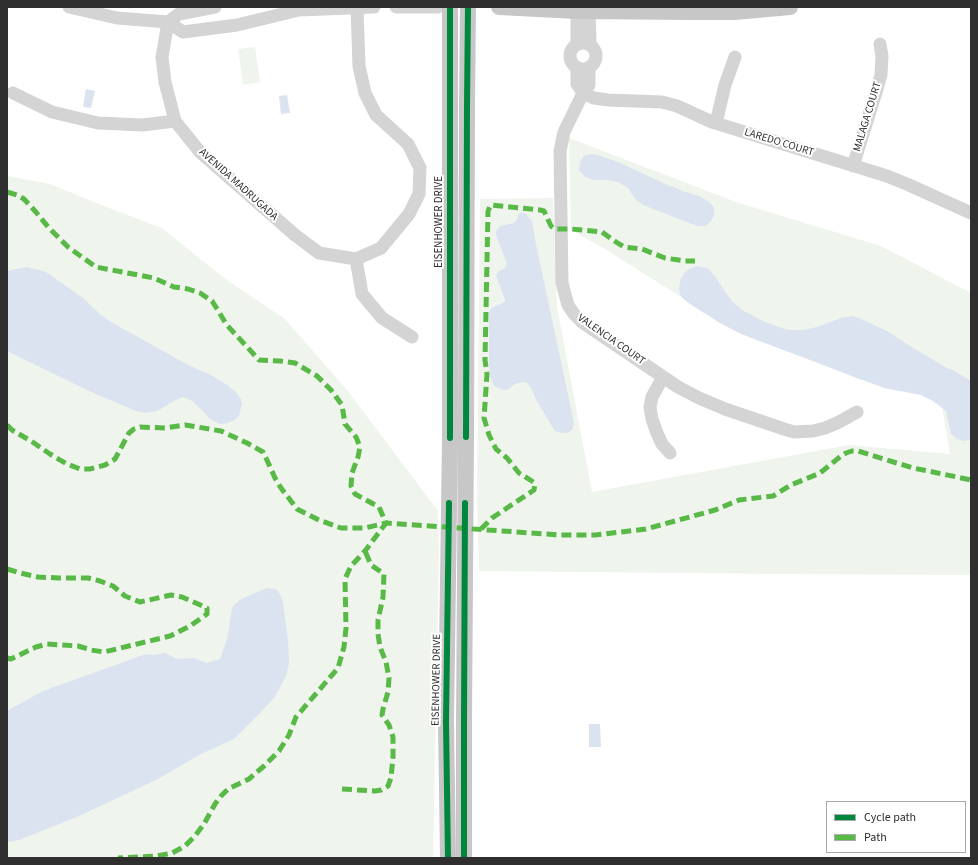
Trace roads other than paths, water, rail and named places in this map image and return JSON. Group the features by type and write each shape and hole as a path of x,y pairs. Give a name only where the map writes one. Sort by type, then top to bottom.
{"main road":[{"name":"EISENHOWER DRIVE","path":"448,858 446,722 450,438 450,7"},
{"path":"464,858 466,106 468,7"},
{"path":"499,7 691,12 727,12 790,7"},
{"path":"447,670 455,685 456,730 464,736"}],"street":[{"path":"69,7 117,18 168,22 182,32 237,26 298,8 374,7"},
{"path":"168,22 179,14 215,7"},
{"path":"357,7 359,66 365,93 376,115 408,144 420,168 419,194 409,214 381,248 356,259 362,294 382,318 412,337"},
{"path":"396,7 438,7"},
{"path":"583,9 583,44"},
{"name":"AVENIDA MADRUGADA","path":"168,22 162,57 165,82 175,121 200,152 295,235 319,253 356,259"},
{"path":"583,44 593,47 596,51 596,60 594,63 583,67 572,63 570,55 574,47 583,44"},
{"name":"MALAGA COURT","path":"853,166 881,75 882,56 880,44"},
{"path":"716,123 725,86 735,57"},
{"path":"583,67 577,84 583,93"},
{"path":"13,93 52,112 98,123 143,125 175,121"},
{"name":"LAREDO COURT","path":"583,93 594,98 608,100 662,102 677,106 716,123 887,176 971,213"},
{"name":"VALENCIA COURT","path":"583,93 564,132 560,151 562,283 568,305 574,314 582,322 678,387 725,409 794,432 813,431 825,428 857,412"},
{"path":"664,377 652,397 650,407 657,434 662,444 670,453"}]}
